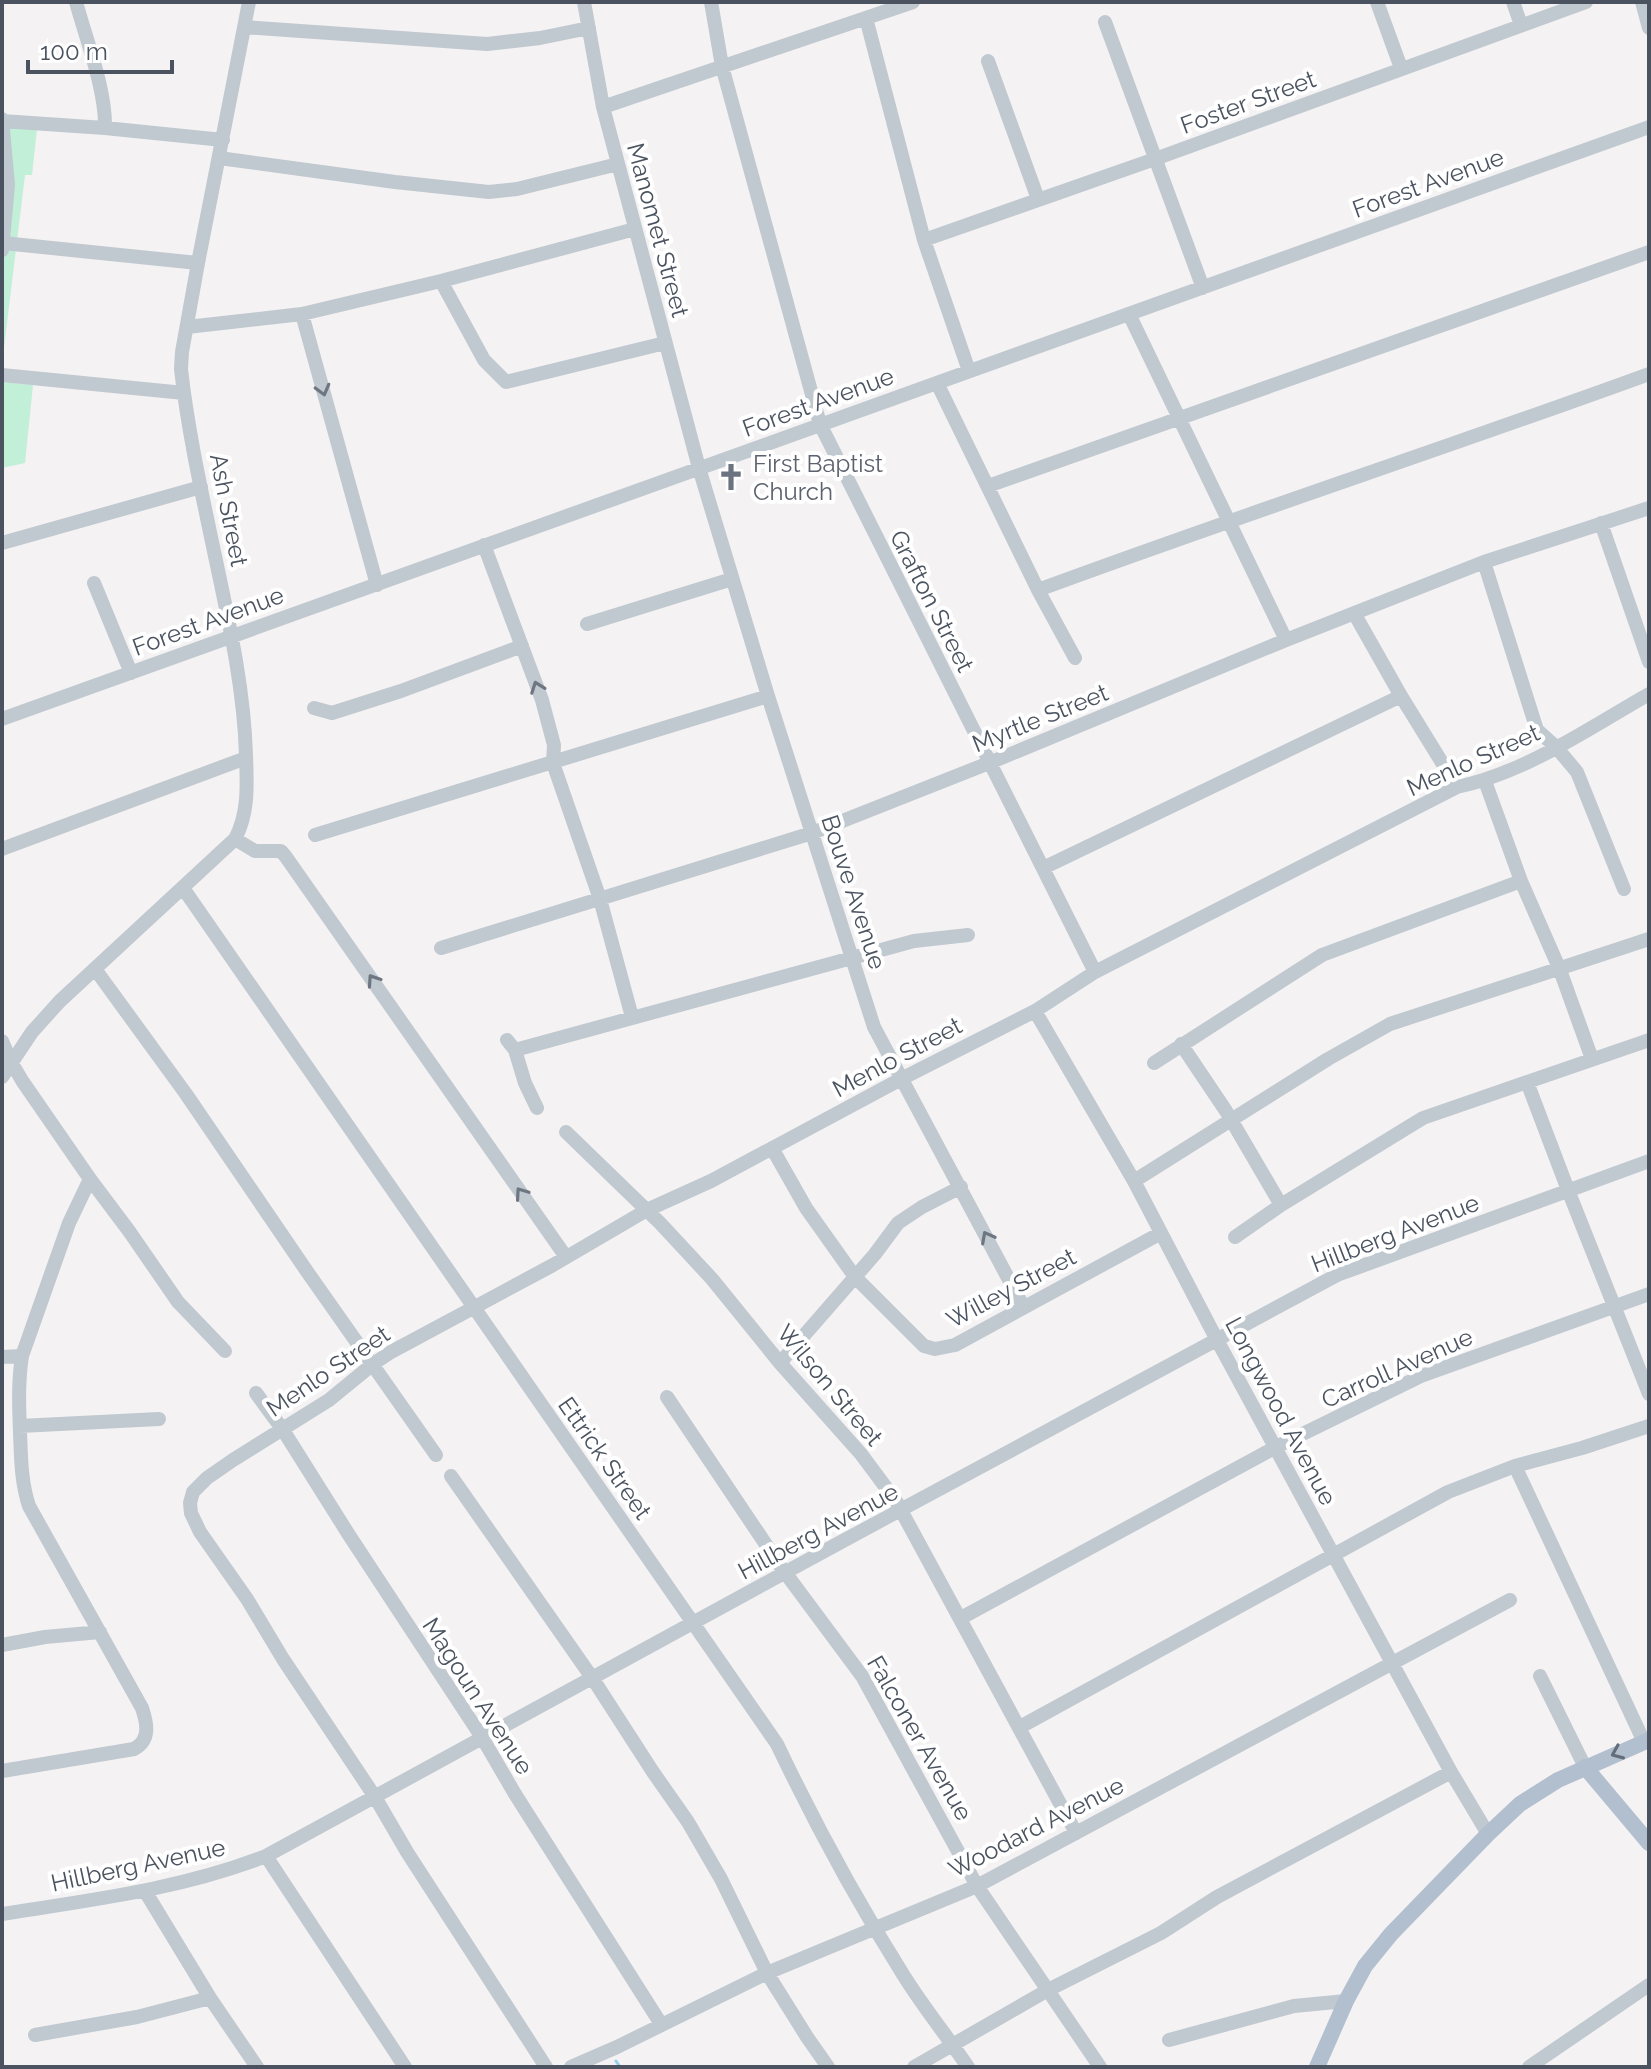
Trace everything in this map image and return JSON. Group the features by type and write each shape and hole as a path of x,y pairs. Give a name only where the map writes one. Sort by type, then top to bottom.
{"main road":[{"path":"1317,2067 1365,1966 1509,1813 1558,1780 1647,1741"},
{"path":"1585,1767 1649,1843"}],"street":[{"path":"76,2 99,87 105,128"},
{"name":"Ash Street","path":"235,839 245,812 243,706 181,369 198,263 249,2"},
{"name":"Manomet Street","path":"584,2 603,107 699,468"},
{"name":"Grafton Street","path":"711,2 722,66 820,424 1095,972"},
{"path":"603,107 913,2"},
{"path":"1377,2 1401,68"},
{"path":"1513,2 1521,25"},
{"name":"Foster Street","path":"924,240 1586,2"},
{"path":"1642,2 1649,28"},
{"path":"866,18 924,240 969,371"},
{"path":"1105,22 1203,288"},
{"path":"244,27 487,44 589,28"},
{"path":"988,61 1038,199"},
{"path":"2,251 8,185 2,120 223,140"},
{"name":"Forest Avenue","path":"3,715 131,673 1649,127"},
{"path":"219,158 489,192 517,189 618,164"},
{"path":"187,327 302,314 441,281 635,229"},
{"path":"3,243 198,263"},
{"path":"988,486 1649,252"},
{"path":"441,281 484,360 506,382 665,343"},
{"path":"302,314 377,585"},
{"path":"1129,314 1286,640"},
{"path":"1038,590 1649,374"},
{"path":"2,375 184,393"},
{"path":"937,383 1038,590 1075,658"},
{"name":"Bouve Avenue","path":"699,468 874,1027 1023,1306"},
{"path":"2,543 201,487"},
{"name":"Myrtle Street","path":"441,948 812,833 1484,562 1649,508"},
{"path":"1601,523 1649,662"},
{"path":"484,545 542,700 554,745 553,763 600,899 632,1017"},
{"path":"1484,562 1537,730 1577,772 1624,889"},
{"path":"587,624 732,579"},
{"path":"94,583 131,673"},
{"path":"1354,613 1457,787"},
{"path":"314,708 332,713 522,646"},
{"name":"Menlo Street","path":"375,1797 200,1532 191,1513 191,1499 197,1487 220,1468 329,1400 373,1364 647,1210 711,1181 1035,1011 1095,972 1457,787 1485,781 1556,747 1649,694"},
{"path":"315,835 768,696"},
{"path":"1043,868 1401,696"},
{"path":"2,849 246,758"},
{"path":"1485,781 1592,1059"},
{"path":"2,1077 44,1018 235,839 255,851 281,851 566,1257"},
{"path":"1154,1063 1322,955 1521,881"},
{"name":"Ettrick Street","path":"183,888 777,1744 874,1927 919,2000 968,2067"},
{"path":"537,1108 511,1045 632,1017 914,941 968,935"},
{"path":"1134,1181 1328,1059 1390,1024 1649,939"},
{"path":"95,969 186,1094 436,1455"},
{"name":"Longwood Avenue","path":"1035,1011 1134,1181 1451,1772 1488,1834"},
{"path":"1235,1237 1281,1205 1423,1118 1649,1040"},
{"path":"2,1041 23,1082 178,1302 225,1351"},
{"path":"1181,1044 1232,1121 1281,1205"},
{"path":"1527,1082 1649,1394"},
{"name":"Wilson Street","path":"566,1132 647,1210 712,1279 780,1363 861,1454 903,1510 1076,1833"},
{"path":"772,1148 806,1208 855,1277"},
{"name":"Hillberg Avenue","path":"2,1914 145,1891 224,1872 266,1856 1337,1275 1649,1161"},
{"path":"2,1771 134,1749 146,1735 142,1708 29,1506 22,1471 19,1392 22,1356 69,1223 90,1179"},
{"path":"780,1363 898,1223 961,1187"},
{"name":"Willey Street","path":"855,1277 906,1330 929,1349 941,1349 955,1345 1161,1233"},
{"name":"Carroll Avenue","path":"961,1618 1276,1447 1421,1376 1649,1294"},
{"path":"2,1357 22,1356"},
{"name":"Magoun Avenue","path":"256,1393 483,1739 661,2024"},
{"name":"Falconer Avenue","path":"667,1397 786,1572 866,1682 977,1886 1100,2067"},
{"path":"20,1426 159,1419"},
{"path":"1020,1727 1448,1492 1515,1466 1649,1426"},
{"path":"1515,1466 1610,1672 1647,1741"},
{"path":"451,1476 593,1679 688,1822 721,1879 767,1973 828,2067"},
{"name":"Woodard Avenue","path":"571,2067 767,1973 977,1886 1510,1600"},
{"path":"2,1645 100,1632"},
{"path":"1540,1676 1585,1767"},
{"path":"914,2067 1048,1990 1161,1933 1217,1897 1451,1772"},
{"path":"375,1797 546,2067"},
{"path":"266,1856 405,2067"},
{"path":"145,1891 210,1998 257,2067"},
{"path":"1529,2067 1649,1985"},
{"path":"35,2035 137,2017 210,1998"},
{"path":"1169,2040 1294,2006 1346,2001"}],"green space":[{"path":"2,125 37,129 32,175 25,175 2,364"},
{"path":"2,382 33,385 25,463 2,468"}],"waterway":[{"path":"616,2061 620,2067"}],"place":[{"name":"First Baptist Church","path":"731,477"}]}
